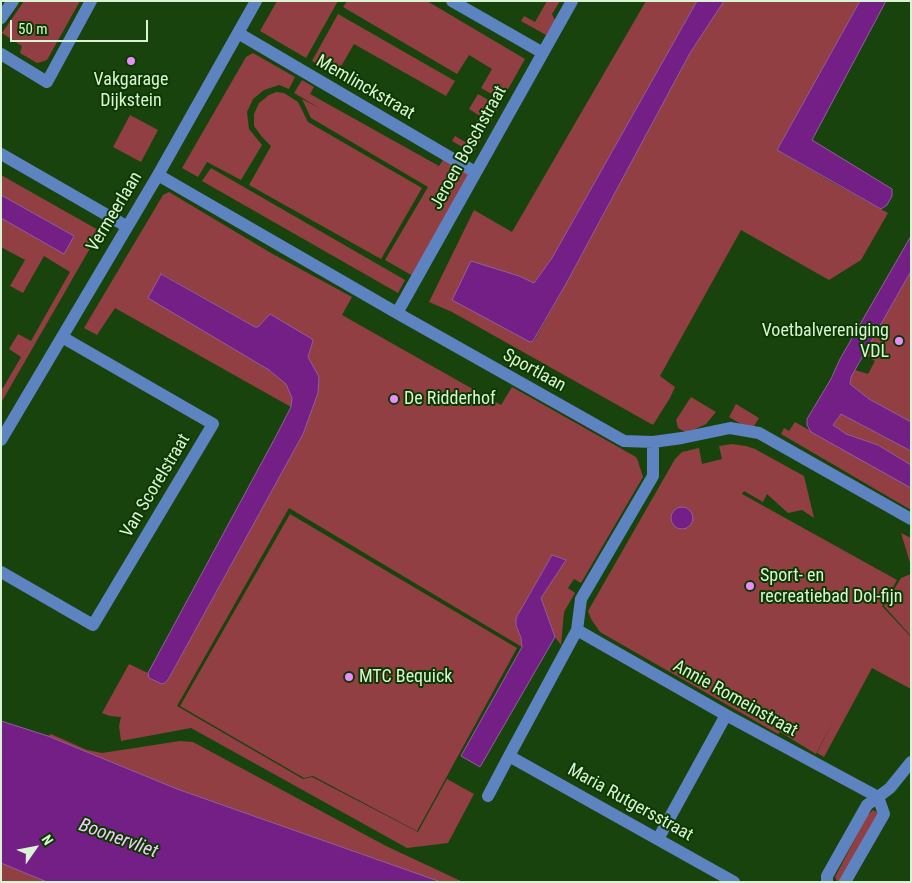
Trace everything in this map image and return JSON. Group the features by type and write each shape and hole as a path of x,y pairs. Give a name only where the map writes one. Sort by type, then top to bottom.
{"street":[{"path":"1,18 13,1"},
{"path":"1,54 47,82 91,1"},
{"path":"452,1 543,53"},
{"name":"Jeroen Boschstraat","path":"397,313 572,1"},
{"name":"Vermeerlaan","path":"1,440 158,174 254,2"},
{"name":"Memlinckstraat","path":"238,33 476,172"},
{"path":"1,154 126,226"},
{"name":"Sportlaan","path":"158,174 397,313 624,441 653,442 730,428 759,433 911,519"},
{"name":"Van Scorelstraat","path":"1,572 93,625 213,424 62,337"},
{"path":"488,796 577,630 581,599 653,476 653,442"},
{"name":"Annie Romeinstraat","path":"577,630 726,715 878,798"},
{"path":"658,838 726,715"},
{"name":"Maria Rutgersstraat","path":"509,756 734,882"},
{"path":"827,882 827,876 867,805 890,788 911,762"},
{"path":"846,882 884,814 878,798"}],"shaded area":[{"path":"24,1 80,1 47,60 37,63 20,53 22,46 2,33"},
{"path":"277,1 338,1 306,58 260,31"},
{"path":"347,1 427,1 525,59 502,100 481,88 492,69 469,55 457,74 343,7"},
{"path":"547,1 560,1 552,14 555,20 546,35 521,21 524,16 535,22"},
{"path":"646,1 697,1 552,258 534,283 519,276 453,300 530,342 534,341 690,53 724,1 860,1 777,150 888,213 861,260 829,280 741,230 660,376 675,387 653,425 452,312 429,302 474,210 512,232"},
{"path":"338,14 455,81 446,96 354,44 336,75 312,61"},
{"path":"253,53 295,77 289,89 279,85 264,90 253,99 247,112 249,129 262,145 241,180 207,162 198,177 182,168 246,57"},
{"path":"302,80 314,87 310,94 439,166 443,160 469,175 413,276 385,260 428,187 311,118 302,99 321,109 294,93"},
{"path":"276,92 284,93 298,102 308,122 422,188 381,259 249,185 271,146 254,126 254,114 259,103"},
{"path":"478,94 499,106 473,153 452,141 455,136 465,142 480,116 469,109"},
{"path":"130,115 158,130 141,162 113,147"},
{"path":"211,168 405,280 398,293 202,181"},
{"path":"1,175 100,231 1,403 1,388 3,388 21,357 9,349 18,334 31,341 70,272 44,256 23,293 10,286 25,260 1,247 1,218 64,254 74,236 1,195"},
{"path":"169,192 271,253 352,297 342,315 501,405 512,387 636,457 638,461 643,477 581,583 574,579 568,588 575,593 564,612 561,645 555,637 541,598 566,560 552,555 516,618 522,647 289,508 177,706 303,779 312,777 418,832 447,779 474,794 448,843 407,848 191,728 121,741 119,726 121,717 102,713 129,664 148,673 149,678 169,678 303,434 319,377 308,357 313,341 267,317 258,328 255,327 162,274 149,298 269,370 286,384 292,398 291,407 115,308 97,335 84,328 163,195"},
{"path":"911,271 911,422 869,399 850,384 855,370 868,374 875,361 864,354"},
{"path":"691,397 716,412 706,424 687,433 678,428 676,420"},
{"path":"736,404 759,418 754,426 746,427 729,417"},
{"path":"841,414 911,451 911,465 878,445 846,434 833,425"},
{"path":"795,422 911,488 911,510 781,434 784,428 789,431"},
{"name":"Sport- en recreatiebad Dol-fijn","path":"732,444 755,449 804,476 814,518 802,510 788,513 767,494 763,502 744,491 742,494 897,580 882,606 911,637 911,689 872,668 824,757 817,753 833,721 816,754 600,632 588,611 675,459 682,452 699,448 702,464 722,459 719,446"},
{"name":"MTC Bequick","path":"290,514 517,648 417,831 313,776 304,778 180,706"},
{"path":"901,533 911,538 911,566"},
{"path":"911,574 911,636 884,606 901,578"},
{"path":"51,734 87,750 102,753 180,741 193,742 386,846 463,882 441,882 177,789 48,736"},
{"path":"873,810 877,812 878,816 842,881 837,881 835,877 867,816"},
{"path":"1,863 20,871 47,882 1,882"}],"water":[{"path":"697,1 724,1 690,53 567,282 533,341 530,342 452,300 471,261 519,276 534,283 552,258"},
{"path":"860,1 886,1 812,140 892,189 892,196 887,205 881,209 777,150"},
{"path":"1,195 74,236 64,254 1,218"},
{"path":"911,236 911,271 851,377 850,384 869,399 911,422 911,451 841,414 833,425 846,434 878,445 911,465 911,488 811,432 807,425 807,419"},
{"path":"161,274 255,327 258,327 270,314 312,339 308,357 319,377 318,393 303,434 169,678 162,684 149,678 148,673 275,438 291,407 292,398 286,384 269,370 148,298"},
{"path":"682,507 690,510 693,518 690,526 682,529 674,526 671,518 674,510"},
{"path":"552,555 566,560 541,598 555,637 480,767 461,756 522,647 516,618"},
{"name":"Boonervliet","path":"1,721 48,736 177,789 441,882 47,882 1,863"}],"place":[{"name":"Vakgarage Dijkstein","path":"131,61"},
{"name":"Voetbalvereniging VDL","path":"899,341"},
{"name":"De Ridderhof","path":"394,399"},
{"name":"Sport- en recreatiebad Dol-fijn","path":"750,586"},
{"name":"MTC Bequick","path":"349,677"}]}
